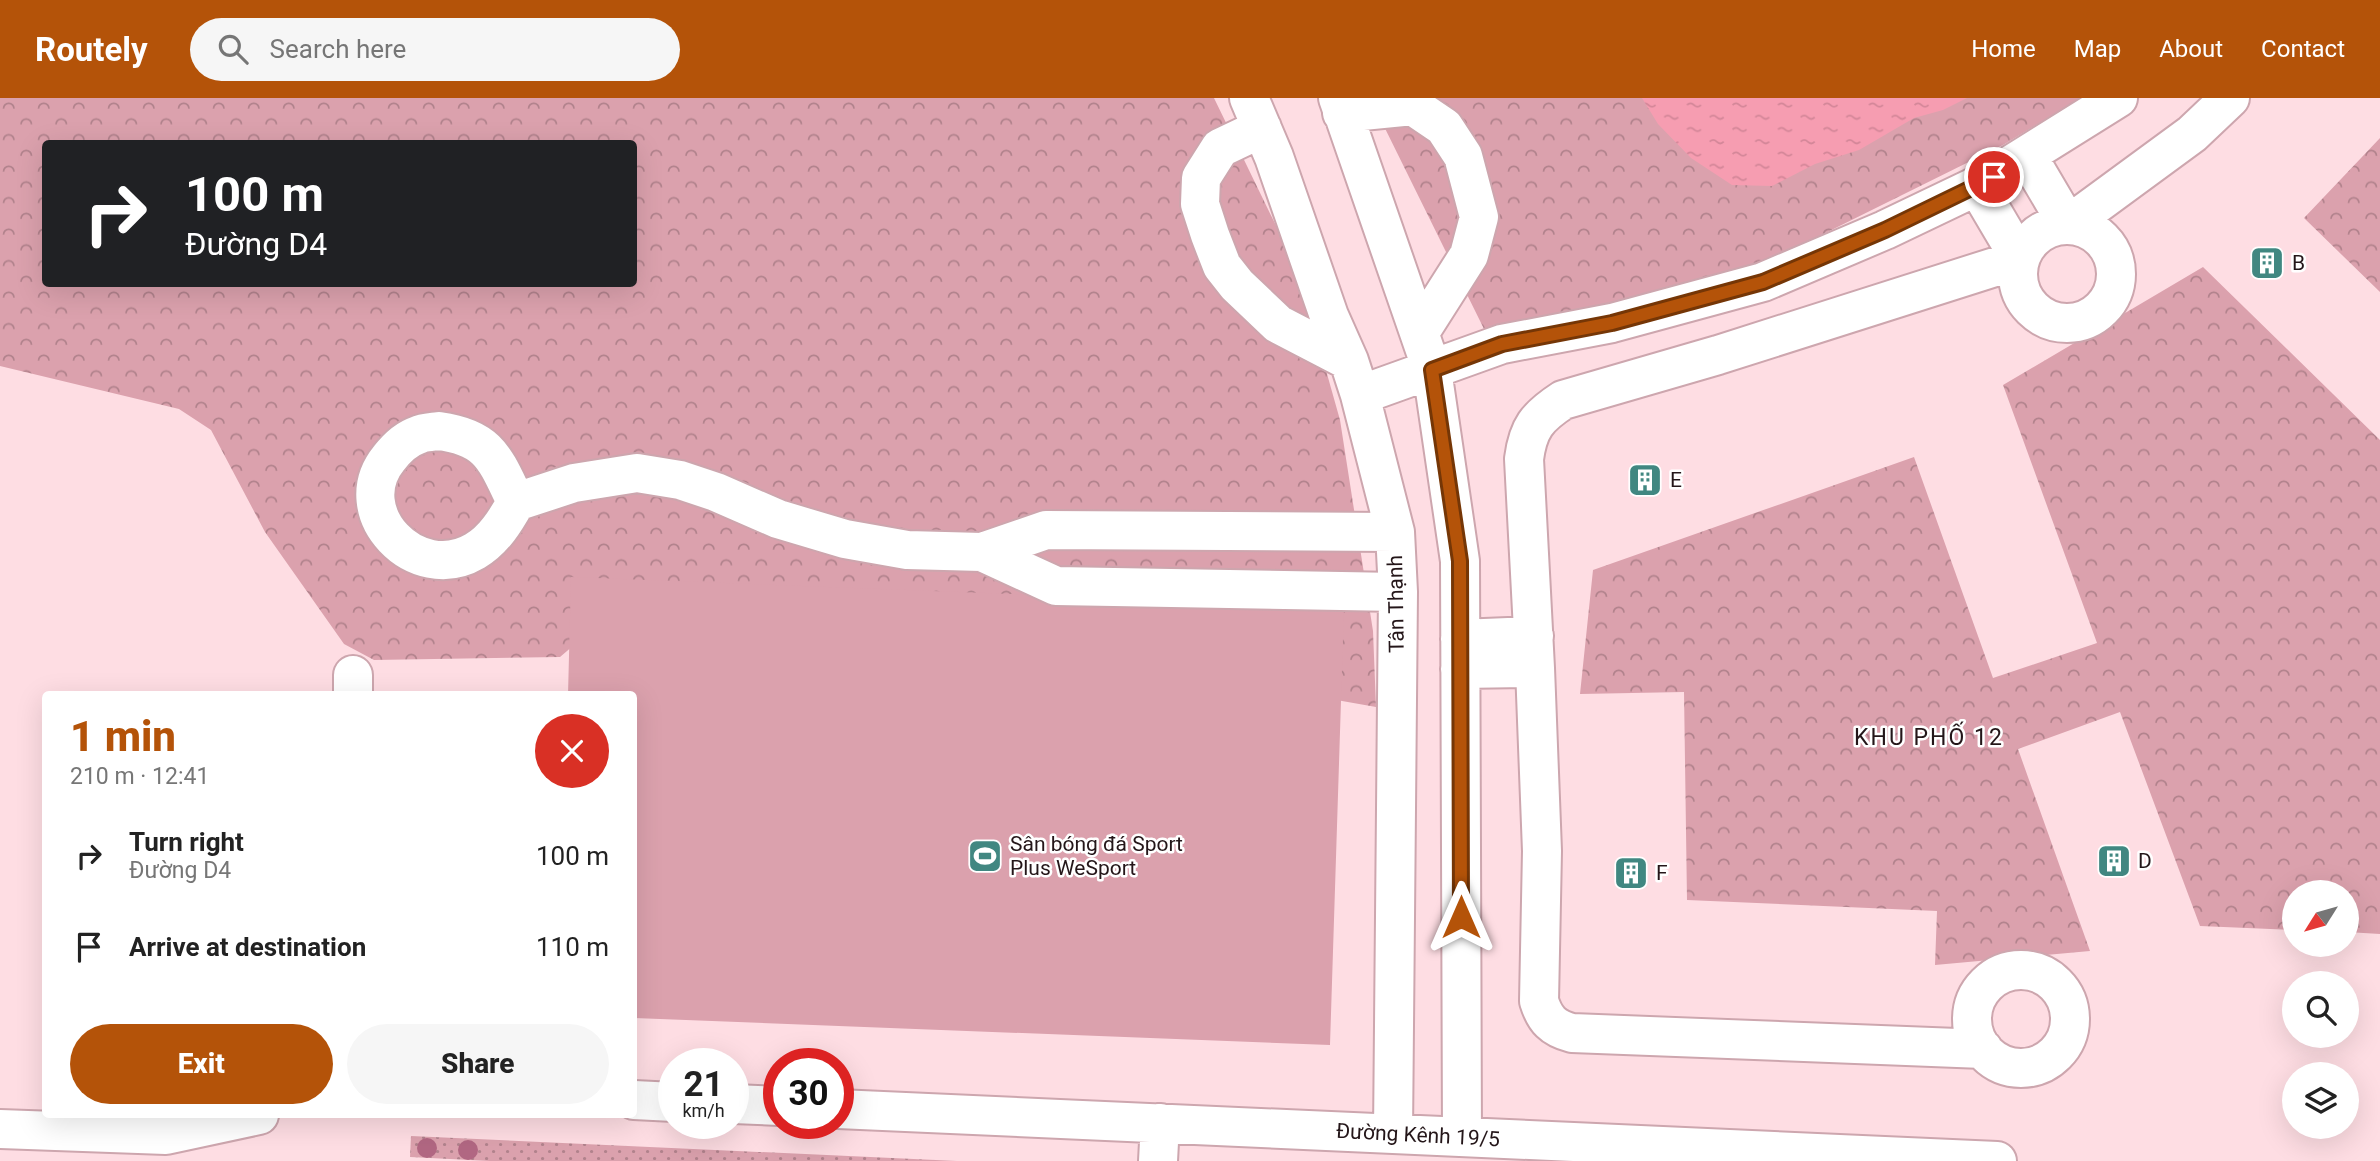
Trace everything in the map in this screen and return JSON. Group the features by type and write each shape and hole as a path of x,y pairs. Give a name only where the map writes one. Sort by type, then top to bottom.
{"street":[{"path":"1255,113 1220,148 1201,178 1200,204 1210,235 1222,266 1237,285 1278,324 1354,378 1432,370 1502,344 1612,323 1763,282 1885,230 1977,186 2028,157 2118,98"},
{"path":"2068,225 2192,134 2230,98"},
{"path":"1420,332 1469,255 1479,217 1471,178 1463,156 1444,127 1413,106 1340,106 1432,370 1460,561 1462,1136"},
{"name":"Tân Thạnh","path":"1255,113 1354,378 1395,532 1398,592 1393,1134"},
{"path":"2028,157 2068,225"},
{"path":"1977,186 2020,259"},
{"path":"2068,225 2084,228 2098,236 2108,248 2114,262 2116,279 2112,295 2102,309 2089,318 2073,323 2056,322 2041,316 2029,305 2021,291 2017,275 2020,259 2027,245 2038,234 2052,227 2068,225"},
{"path":"1983,1049 1572,1033 1557,1029 1544,1016 1539,1001 1542,851 1524,459 1526,442 1534,424 1563,400 1731,351 2020,259"},
{"path":"516,502 574,483 637,473 680,480 716,492 778,519 845,539 906,550 982,552 1046,530 1395,532"},
{"path":"982,552 1056,586 1398,592"},
{"path":"1460,654 1534,652"},
{"path":"637,1100 658,1101"},
{"name":"Đường Kênh 19/5","path":"854,1110 1997,1161"},
{"path":"0,1129 166,1135 245,1118"},
{"path":"1158,1161 1160,1123"}],"green space":[{"path":"0,98 1214,98 1298,271 1340,420 1373,631 1376,707 1139,665 629,598 560,657 374,660 344,644 265,532 211,430 179,409 0,366"},
{"path":"1370,98 2081,98 2003,145 1773,259 1662,292 1486,333"},
{"path":"2380,138 2380,292 2304,218"},
{"path":"2203,267 2380,440 2380,934 2359,933 2359,880 2282,880 2282,929 2200,926 2120,712 2018,749 2090,951 1935,965 1937,911 1687,900 1684,692 1580,694 1593,570 1914,457 1993,678 2097,643 2003,385"},
{"name":"Sân bóng đá Sport Plus WeSport","path":"571,577 1344,607 1330,1045 637,1018 637,691 568,691"},
{"path":"411,1136 957,1161 490,1161 410,1157"}],"water":[{"path":"1642,98 1967,98 1943,110 1914,118 1859,150 1815,164 1772,186 1732,185 1691,158 1658,124"}],"place":[{"name":"B","path":"2267,263"},
{"name":"E","path":"1645,480"},
{"name":"Sân bóng đá Sport Plus WeSport","path":"985,856"},
{"name":"D","path":"2114,861"},
{"name":"F","path":"1631,873"}],"district":[{"name":"KHU PHỐ 12","path":"1929,737"}],"route":[{"path":"1461,917 1460,561 1432,370 1502,344 1612,323 1763,282 1885,230 1994,177"}]}
